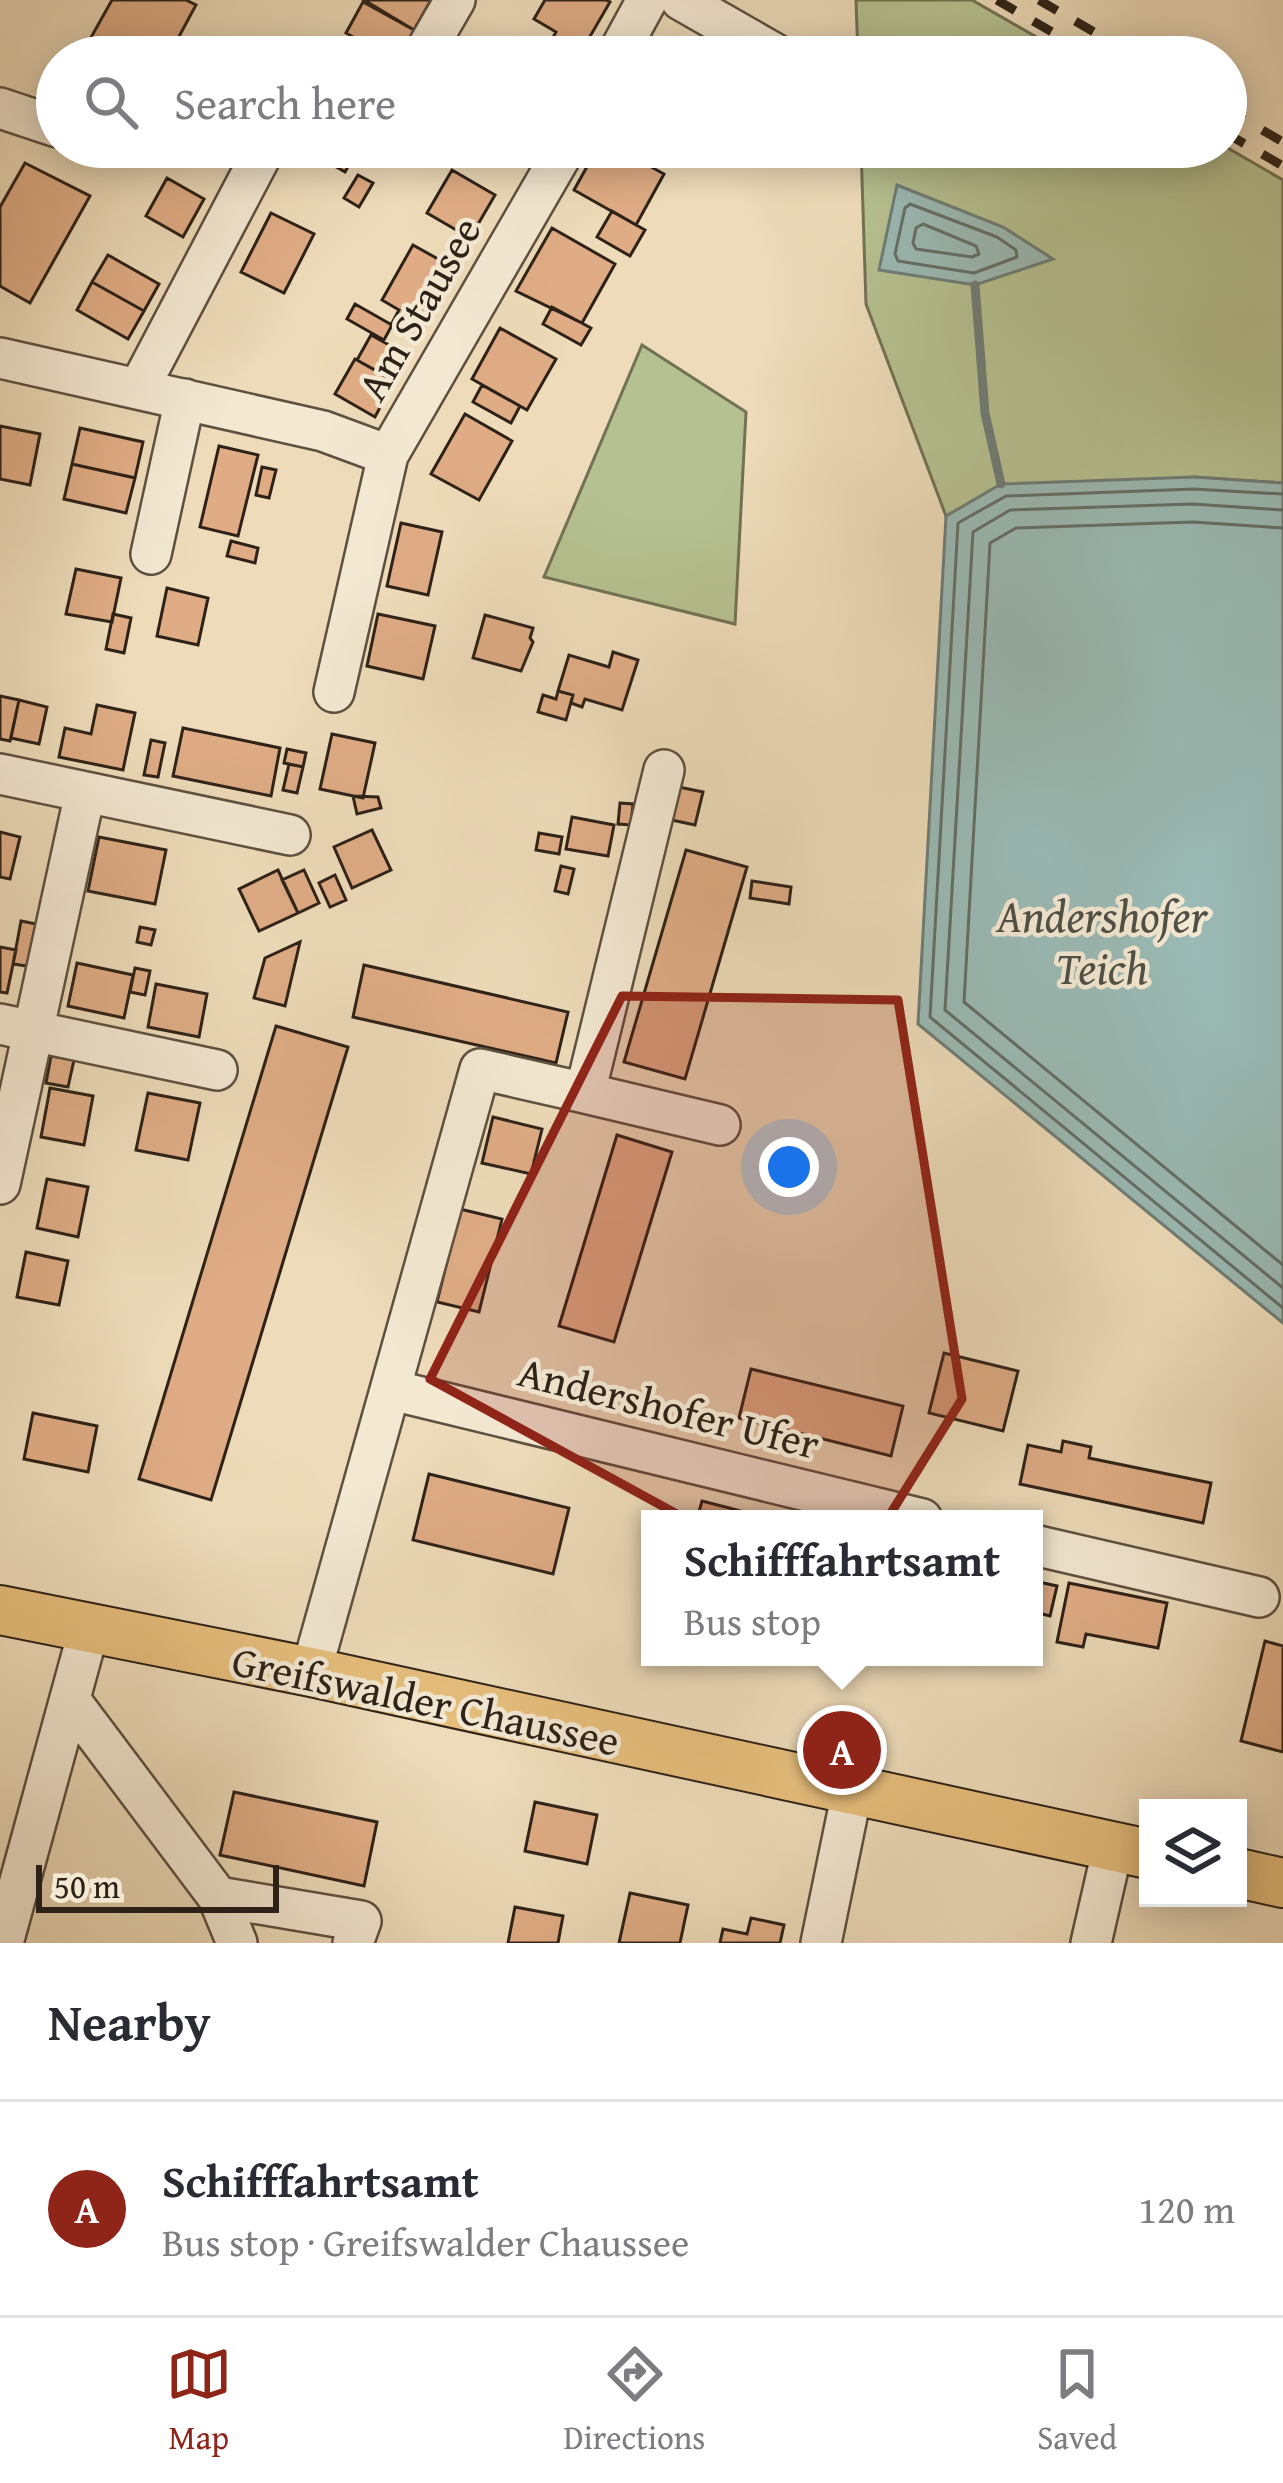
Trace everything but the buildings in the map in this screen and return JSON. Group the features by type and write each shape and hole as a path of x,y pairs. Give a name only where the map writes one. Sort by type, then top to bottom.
{"main road":[{"name":"Greifswalder Chaussee","path":"0,1610 311,1672 1130,1850"},
{"path":"1247,1875 1283,1883"}],"street":[{"path":"434,36 455,0"},
{"path":"627,36 647,0"},
{"path":"681,0 744,36"},
{"path":"0,108 36,120"},
{"path":"140,388 255,168"},
{"name":"Am Stausee","path":"334,692 388,455 554,168"},
{"name":"Am Stausee","path":"0,358 322,431 388,455"},
{"path":"151,554 185,399"},
{"path":"585,1093 664,770"},
{"path":"0,775 290,835"},
{"path":"0,1184 18,1027 85,794"},
{"path":"18,1027 217,1070"},
{"path":"311,1672 480,1069 720,1125"},
{"name":"Andershofer Ufer","path":"392,1390 883,1510"},
{"path":"1043,1547 1259,1597"},
{"path":"4,1928 89,1629"},
{"path":"70,1700 218,1897 237,1943"},
{"path":"820,1943 852,1792"},
{"path":"1091,1943 1130,1850"},
{"path":"218,1897 361,1921 353,1943"}],"highlighted area":[{"path":"622,996 898,1000 962,1399 836,1601 430,1379"}],"green space":[{"path":"856,0 972,0 1035,36 857,36"},
{"path":"1247,159 1283,180 1283,483 1194,477 946,516 866,304 862,168 1247,168"},
{"path":"642,345 746,412 735,624 544,577"}],"water":[{"path":"897,185 1003,227 1053,259 975,285 879,270"},
{"name":"Andershofer Teich","path":"1194,477 1283,483 1283,1323 918,1024 946,516 1001,484"}],"waterway":[{"path":"975,285 985,413 1001,484"}],"railway":[{"path":"997,0 1059,36"},
{"path":"1039,0 1101,36"},
{"path":"1247,121 1283,142"},
{"path":"1247,145 1283,166"}],"place":[{"name":"Schifffahrtsamt","path":"842,1750"}]}
